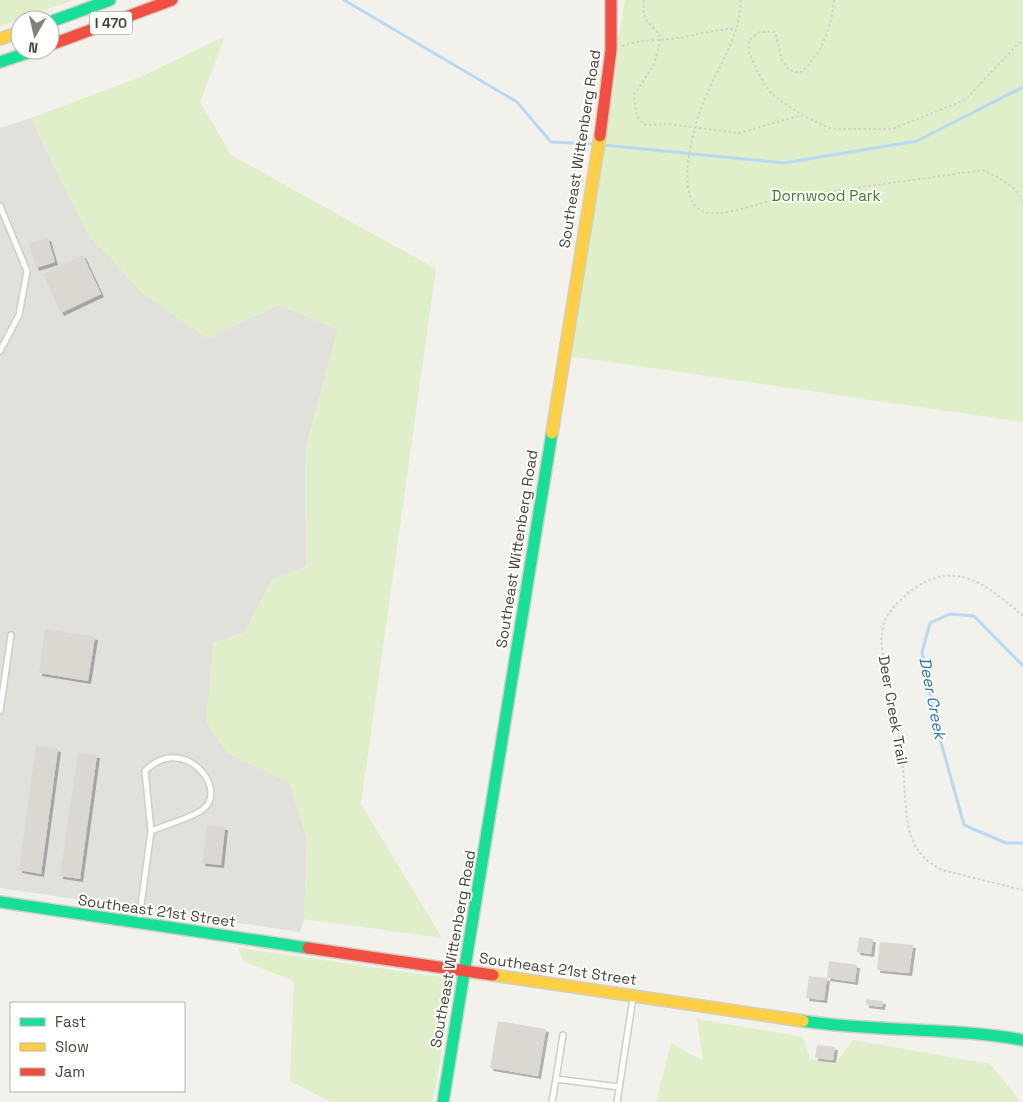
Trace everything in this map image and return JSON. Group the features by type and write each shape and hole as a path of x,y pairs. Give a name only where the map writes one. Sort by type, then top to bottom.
{"main road":[{"name":"I 470","path":"60,18 110,0"},
{"name":"I 470","path":"60,41 172,0"},
{"name":"Southeast Wittenberg Road","path":"443,1102 600,135 611,50 611,0"},
{"name":"Southeast 21st Street","path":"0,902 850,1028 884,1031 946,1031 987,1034 1023,1040"}],"lane":[{"path":"0,206 27,270 19,316 0,351"},
{"path":"0,711 11,635"},
{"path":"139,923 151,831 145,771 154,762 168,757 192,762 208,780 210,797 203,810 151,831"},
{"path":"617,1102 633,995"},
{"path":"552,1102 563,1035"},
{"path":"556,1079 620,1087"}],"path":[{"path":"644,0 642,14 647,23 654,26 661,38 654,65 634,95 637,117 646,124 667,124 739,133 802,115"},
{"path":"742,0 736,29 698,117 692,146 686,180 687,191 693,204 703,212 720,215 777,199 983,170 1005,181 1019,194 1023,203"},
{"path":"834,0 828,31 811,63 800,73 789,70 782,60 775,32 760,32 749,40 749,53 764,84 781,103 829,128 892,128 964,100 1023,41"},
{"path":"611,50 627,44 661,38 676,38 720,29 736,29"},
{"name":"Deer Creek Trail","path":"1023,616 982,583 965,577 944,576 927,581 901,599 890,612 883,625 881,642 897,715 908,820 912,840 920,854 931,864 942,870 1023,890"}],"shaded area":[{"path":"31,118 89,236 207,338 279,305 338,329 305,451 306,566 272,580 244,633 213,643 226,752 290,783 307,840 304,919 300,932 0,888 0,128"}],"green space":[{"path":"0,0 73,0 45,10 10,10 10,22 0,26"},
{"name":"Dornwood Park","path":"625,0 1023,0 1023,422 569,356 616,73 618,40"},
{"path":"225,36 200,102 231,155 436,269 361,804 442,938 304,919 307,840 290,783 226,752 206,722 213,643 244,633 272,580 306,566 305,451 338,329 279,305 207,338 142,293 89,236 31,118 141,77"},
{"path":"238,948 454,979 433,1102 331,1102 290,1081 294,981 243,961"},
{"path":"697,1019 803,1037 810,1059 835,1064 853,1040 990,1064 1021,1102 656,1102 671,1043 703,1061"}],"building":[{"path":"48,238 55,262 36,268 29,243"},
{"path":"83,255 101,294 61,313 43,274"},
{"path":"45,629 95,637 88,681 39,673"},
{"path":"36,745 58,749 41,874 19,870"},
{"path":"78,753 97,755 80,879 60,876"},
{"path":"207,825 225,827 221,865 202,863"},
{"path":"859,937 873,939 871,954 857,952"},
{"path":"880,942 913,945 909,973 877,970"},
{"path":"829,961 857,965 855,982 827,978"},
{"path":"809,976 827,978 824,1000 806,998"},
{"path":"866,999 883,1001 882,1007 866,1005"},
{"path":"498,1021 546,1029 538,1076 490,1068"},
{"path":"817,1045 835,1047 833,1060 815,1058"}],"waterway":[{"path":"344,0 517,102 551,142 594,144"},
{"path":"603,145 784,163 917,141 1023,87"},
{"name":"Deer Creek","path":"1023,666 974,616 950,614 930,623 922,652 937,728 964,825 1006,843 1023,843"}],"traffic: fast":[{"path":"60,18 110,0"},
{"path":"0,62 10,59"},
{"path":"443,1102 552,433"},
{"path":"0,902 308,948"},
{"path":"803,1021 858,1027 968,1033 1023,1040"}],"traffic: slow":[{"path":"0,39 10,36"},
{"path":"552,433 600,136"},
{"path":"493,975 803,1021"}],"traffic: jam":[{"path":"60,41 172,0"},
{"path":"600,136 611,50 611,0"},
{"path":"308,948 493,975"}]}
